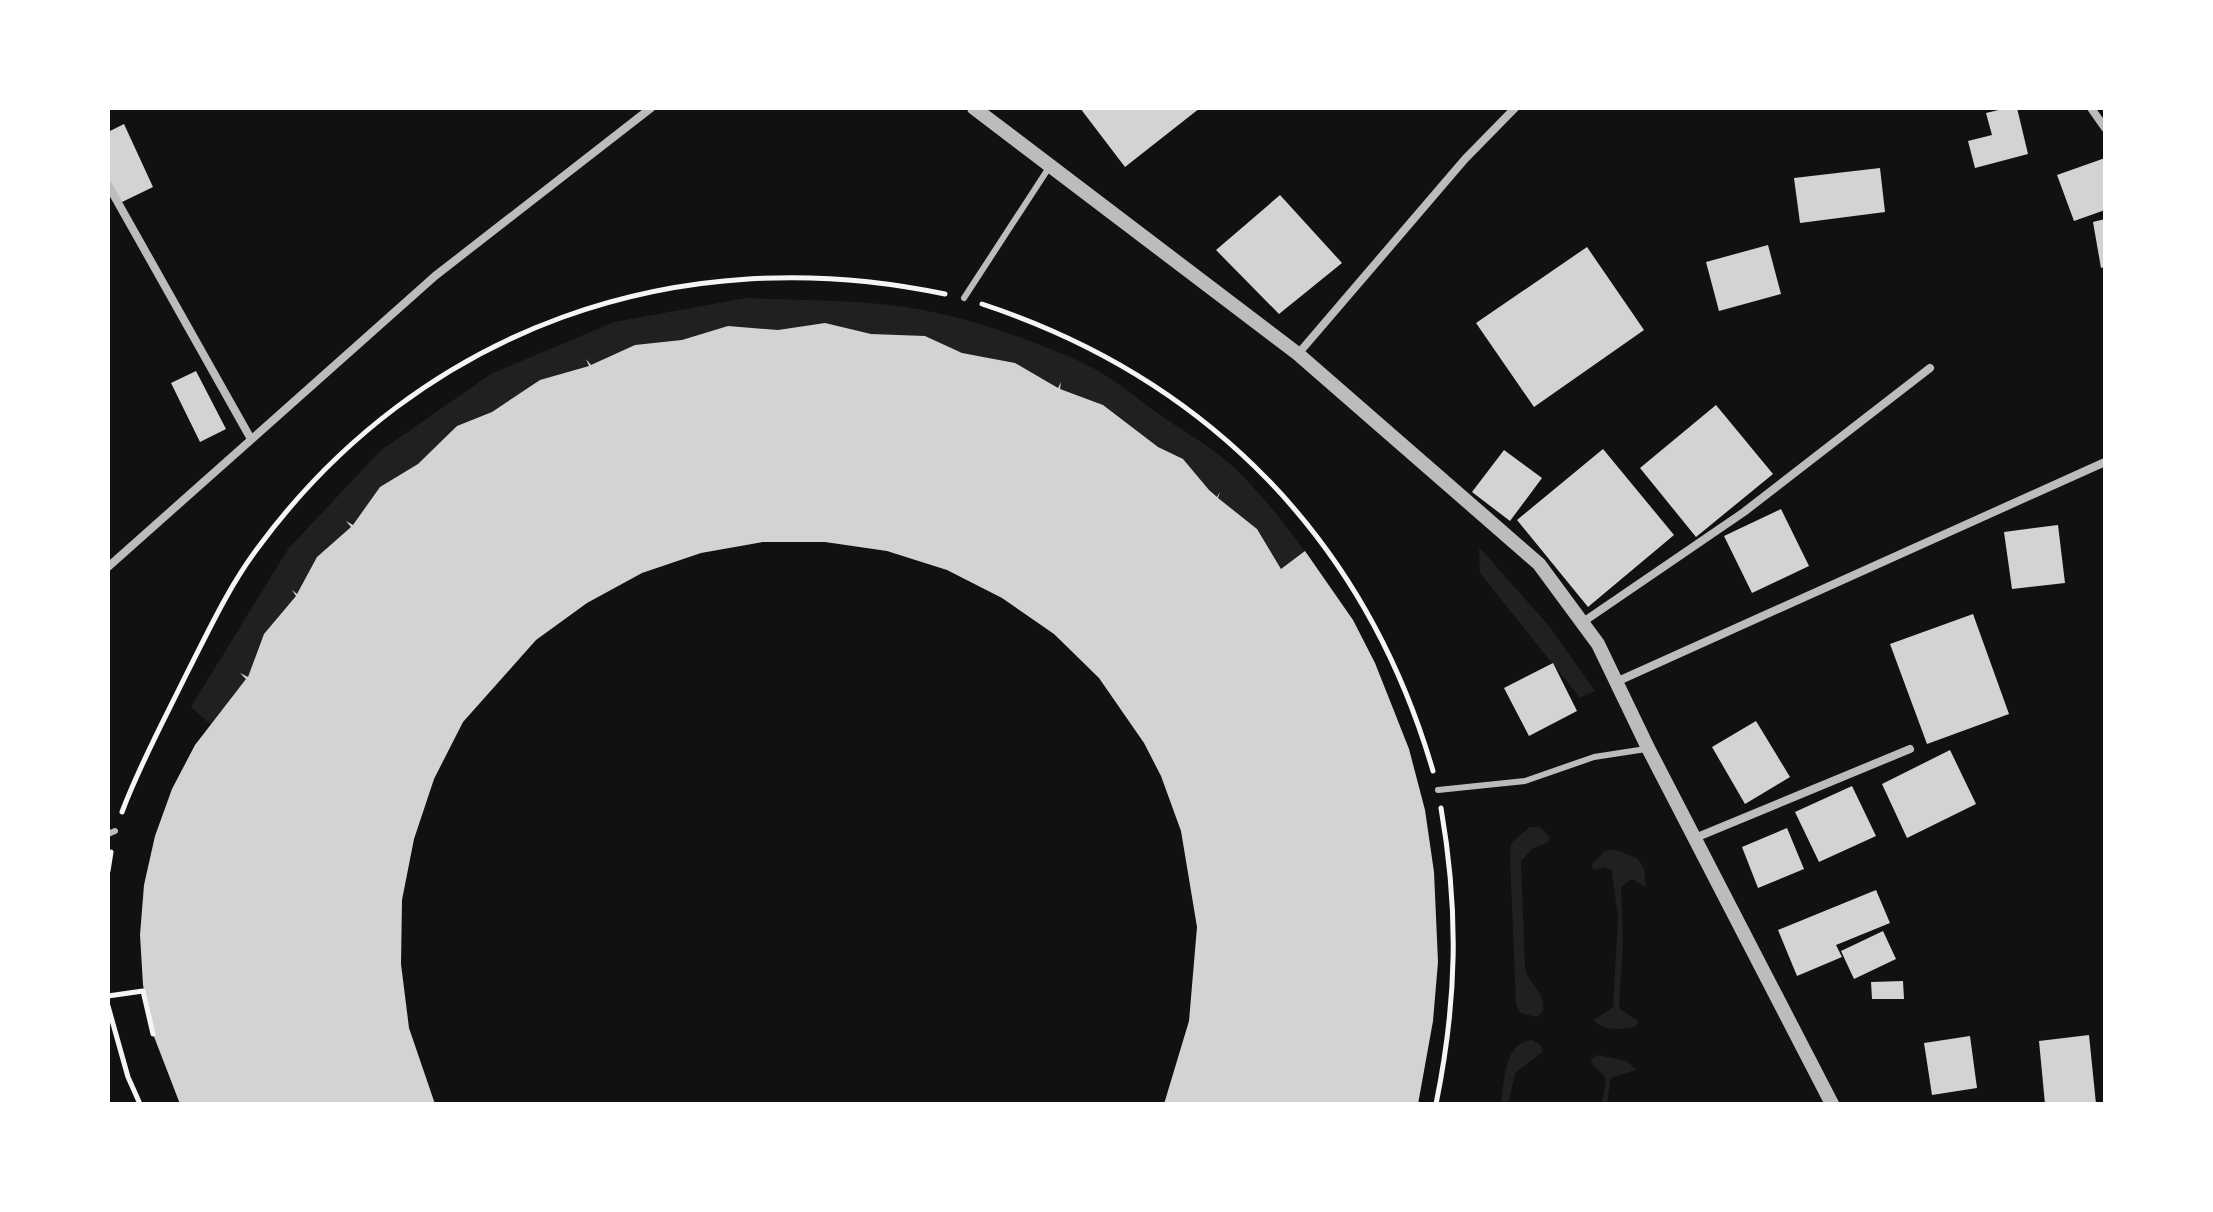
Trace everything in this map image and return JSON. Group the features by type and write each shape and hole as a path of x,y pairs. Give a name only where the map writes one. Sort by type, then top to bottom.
{"street":[{"path":"108,567 435,276 651,108"},
{"path":"974,108 1298,354 1539,564 1598,644 1648,748 1832,1104"},
{"path":"1298,354 1465,159 1515,108"},
{"path":"2091,108 2105,128"},
{"path":"108,185 251,439"},
{"path":"1583,622 1744,512 1930,368"},
{"path":"1616,682 2105,462"},
{"path":"1695,838 1910,749"}],"lane":[{"path":"964,298 1050,166"},
{"path":"1438,790 1525,781 1594,757 1648,748"}],"path":[{"path":"108,871 111,833 138,770 218,611 257,550 303,493 354,442 423,389 473,358 538,326 606,302 677,285 749,277 821,276 894,283 964,298 1033,321 1159,387 1216,430 1269,478 1316,532 1357,592 1391,655 1413,708 1438,790 1452,871 1456,953 1450,1035 1436,1104"},
{"path":"108,996 143,991 153,1034"},
{"path":"108,1006 128,1077 140,1104"}],"shaded area":[{"path":"746,298 905,307 995,329 1061,353 1102,374 1213,450 1277,514 1319,571 1358,633 1389,696 1411,761 1427,826 1435,893 1436,962 1430,1032 1418,1104 1291,581 1224,504 1150,441 1110,415 1025,373 933,345 791,329 744,332 363,514 302,587 276,627 219,732 191,707 288,549 380,451 491,374 614,322"},
{"path":"1479,547 1550,627 1595,691 1580,698 1480,573"},
{"path":"1530,827 1540,827 1550,837 1547,843 1533,848 1521,861 1525,967 1543,1004 1543,1011 1537,1017 1521,1013 1516,1005 1510,856 1511,843"},
{"path":"1614,849 1637,858 1644,868 1646,887 1632,879 1621,887 1623,944 1619,1008 1639,1022 1635,1027 1618,1029 1607,1028 1594,1020 1613,1007 1618,918 1612,871 1605,867 1593,870 1592,864 1605,851"},
{"path":"1532,1040 1541,1045 1543,1052 1515,1073 1508,1104 1501,1104 1507,1064 1515,1048"},
{"path":"1597,1055 1627,1061 1636,1070 1611,1078 1607,1104 1602,1104 1606,1078 1592,1064 1591,1059"}],"building":[{"path":"1080,108 1200,108 1125,167"},
{"path":"2017,108 2028,154 1975,168 1968,141 1992,135 1986,113"},
{"path":"124,124 153,187 120,203 108,178 108,132"},
{"path":"2105,158 2105,210 2074,221 2057,175"},
{"path":"1880,168 1885,212 1800,223 1794,178"},
{"path":"1280,195 1342,263 1279,314 1216,250"},
{"path":"2105,219 2105,267 2101,268 2093,222"},
{"path":"1768,245 1781,294 1719,311 1706,262"},
{"path":"1587,247 1644,330 1534,407 1476,323"},
{"path":"825,323 871,334 925,336 962,353 1015,363 1058,388 1061,382 1060,389 1103,405 1158,447 1183,459 1209,490 1217,497 1220,492 1218,498 1257,529 1281,569 1305,551 1353,620 1375,663 1409,749 1425,810 1434,872 1438,962 1433,1021 1418,1104 1164,1104 1189,1021 1197,927 1181,831 1161,776 1144,743 1099,678 1054,634 1002,598 947,570 887,551 825,542 763,542 701,553 642,573 587,603 536,640 463,722 434,779 414,839 402,900 401,964 409,1028 435,1104 180,1104 153,1034 143,985 140,935 144,885 155,836 172,789 195,745 246,679 240,673 248,677 264,634 296,596 292,590 297,594 317,557 351,527 346,521 353,525 380,487 418,464 457,426 492,412 540,380 589,366 586,359 591,365 635,345 682,340 728,326 778,330"},
{"path":"196,371 226,429 200,442 171,383"},
{"path":"1716,405 1773,474 1696,537 1640,468"},
{"path":"1603,449 1674,535 1588,607 1517,520"},
{"path":"1504,450 1542,478 1510,521 1472,492"},
{"path":"1781,509 1809,566 1752,593 1724,536"},
{"path":"2058,525 2065,583 2012,589 2004,532"},
{"path":"1973,614 2009,714 1927,744 1890,644"},
{"path":"1553,663 1577,711 1529,736 1504,688"},
{"path":"1756,721 1790,777 1745,804 1712,747"},
{"path":"1950,750 1976,804 1907,838 1882,784"},
{"path":"1852,786 1876,836 1819,862 1795,812"},
{"path":"1787,828 1804,869 1758,888 1742,847"},
{"path":"1876,890 1890,923 1836,945 1842,957 1797,976 1778,930"},
{"path":"1883,931 1896,959 1854,979 1841,951"},
{"path":"1903,981 1904,999 1872,999 1871,982"},
{"path":"2089,1035 2096,1104 2045,1104 2039,1041"},
{"path":"1970,1036 1977,1088 1932,1095 1924,1043"}]}
